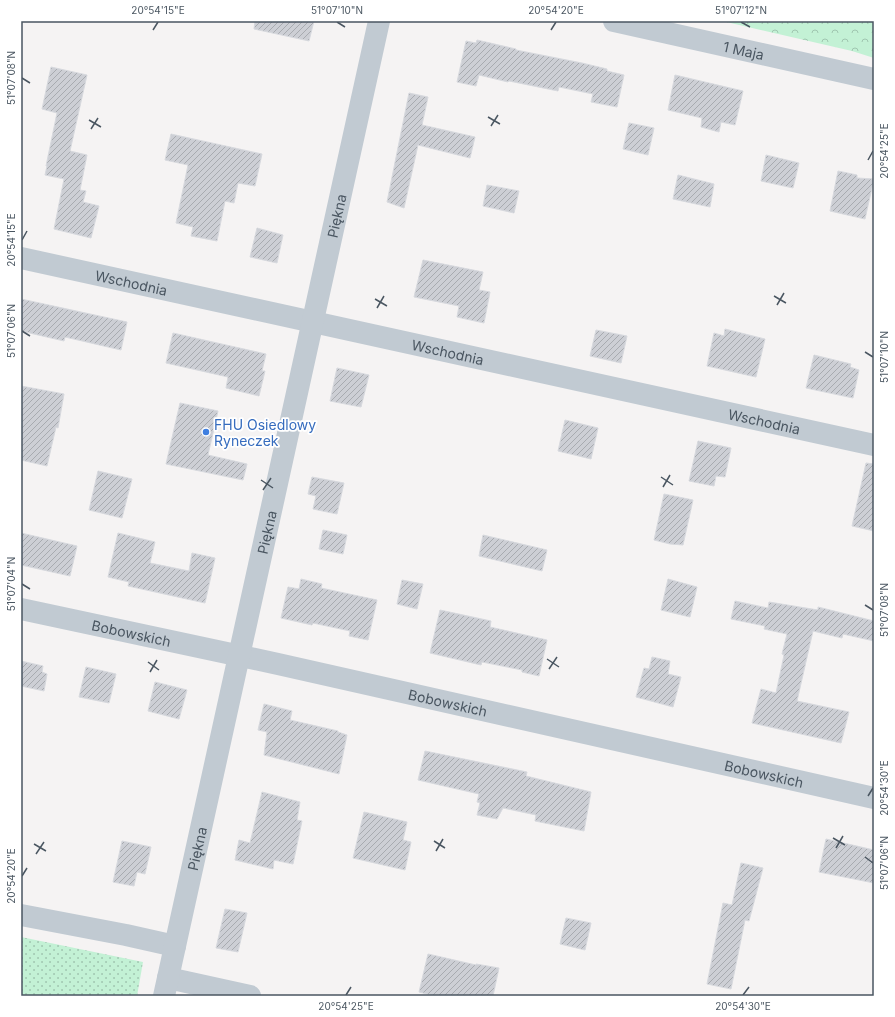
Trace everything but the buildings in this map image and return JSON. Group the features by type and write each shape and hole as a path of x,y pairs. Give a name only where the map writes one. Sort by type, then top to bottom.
{"street":[{"name":"Piękna","path":"166,987 379,21"},
{"name":"1 Maja","path":"614,21 874,79"},
{"name":"Wschodnia","path":"21,258 874,445"},
{"name":"Bobowskich","path":"21,609 239,656 874,798"},
{"path":"21,915 175,946"},
{"path":"166,987 250,996"}],"green space":[{"path":"722,21 874,21 874,58 852,51"},
{"path":"21,937 143,962 137,996 21,996"}],"place":[{"name":"FHU Osiedlowy Ryneczek","path":"206,432"}]}
